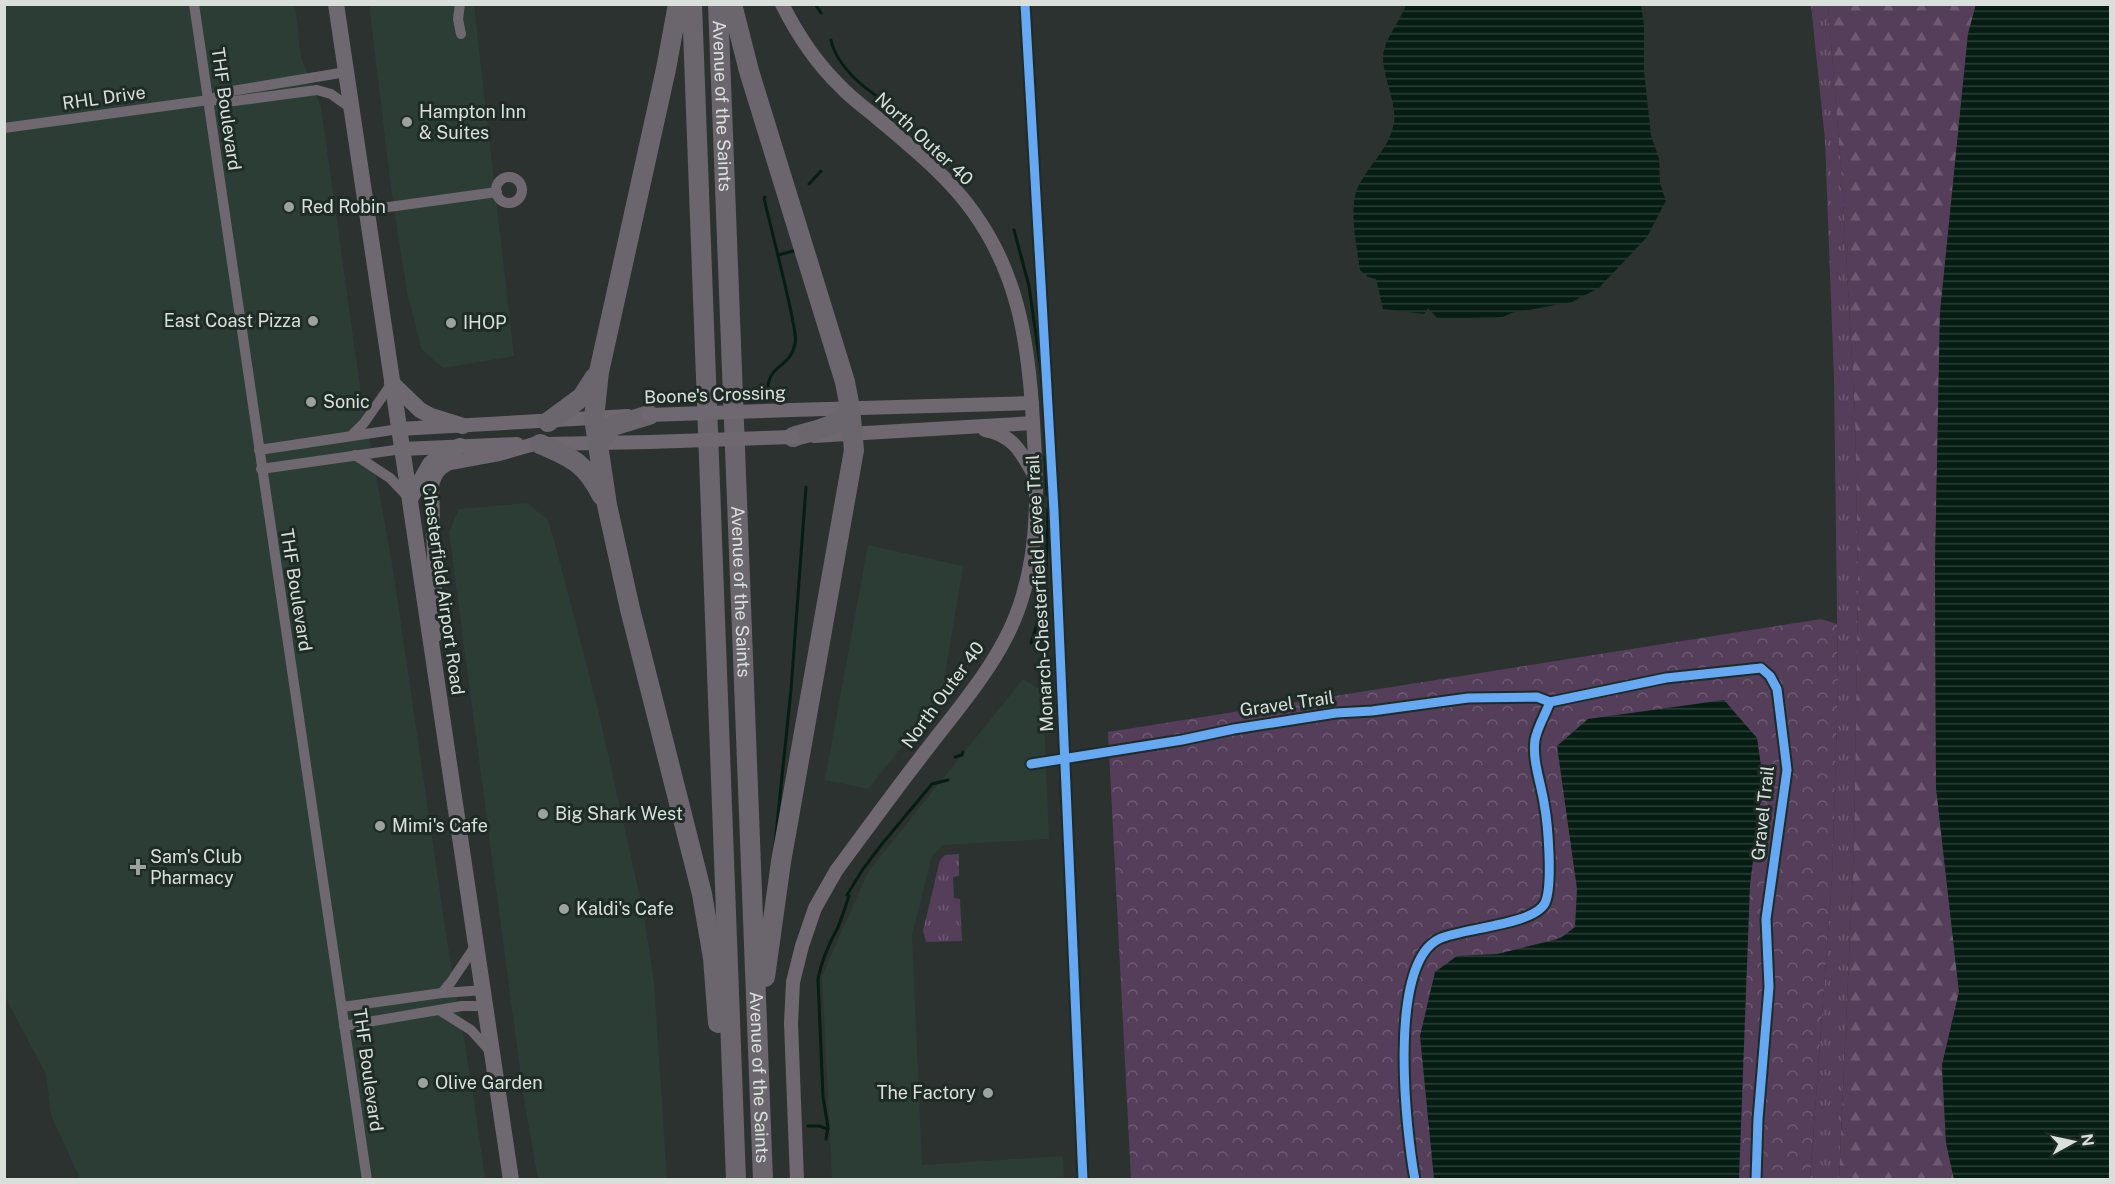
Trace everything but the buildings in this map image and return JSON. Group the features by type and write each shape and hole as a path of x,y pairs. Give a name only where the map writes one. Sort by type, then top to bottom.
{"highway":[{"path":"678,4 666,69 598,372 594,418 607,505 630,609 706,912 713,958 718,1027 734,1110"},
{"name":"Avenue of the Saints","path":"692,4 736,1179"},
{"name":"Avenue of the Saints","path":"718,4 763,1179"},
{"path":"732,4 749,71 845,382 854,450 783,851 757,1027"},
{"path":"548,422 582,396 598,372"},
{"path":"792,437 835,425 842,420 850,408"},
{"path":"597,444 613,426 649,415"},
{"path":"537,444 572,457 594,479 607,505"}],"main road":[{"name":"Chesterfield Airport Road","path":"336,4 511,1179"},
{"path":"392,383 420,410 463,426"},
{"path":"410,499 430,464 441,454 460,446"}],"street":[{"name":"THF Boulevard","path":"194,4 367,1179"},
{"path":"460,4 458,19 461,34"},
{"name":"North Outer 40","path":"782,4 804,42 841,88 910,146 957,191 986,231 1005,268 1015,294 1026,339 1037,503 1035,539 1022,601 991,664 836,871 815,908 802,946 794,982 791,1023 797,1179"},
{"name":"RHL Drive","path":"208,100 232,91 346,72"},
{"name":"RHL Drive","path":"4,128 208,100 234,101 317,90 331,94 352,109"},
{"path":"367,210 496,192"},
{"path":"352,435 364,423 392,383"},
{"name":"Boone's Crossing","path":"399,429 649,415 1032,403"},
{"path":"261,469 402,449 792,437 1033,423"},
{"path":"968,427 995,432 1013,442 1036,477"},
{"path":"258,450 399,429"},
{"path":"437,673 432,485 435,475 443,466 450,463 537,444"},
{"path":"355,455 390,478 410,499"},
{"path":"442,993 476,945"},
{"path":"342,1007 442,993 484,996"},
{"path":"345,1026 462,1006 484,996"},
{"path":"439,1010 471,1030 492,1054"}],"shaded area":[{"path":"1976,4 2110,5 2110,1179 1954,1179 1946,1143 1942,1065 1959,992 1936,787 1935,564 1940,313 1968,34"},
{"path":"4,5 295,5 301,57 321,107 360,387 393,569 447,941 472,1086 485,1179 80,1179 51,1115 46,1074 4,995"},
{"path":"369,5 474,5 514,356 443,368 422,350 407,292 392,195"},
{"path":"1406,5 1641,5 1644,25 1644,71 1651,135 1659,159 1660,183 1666,201 1647,237 1599,288 1572,302 1511,313 1503,317 1438,319 1428,308 1424,314 1383,309 1376,279 1368,277 1360,270 1354,228 1354,206 1358,187 1382,151 1393,127 1394,109 1383,58 1388,39"},
{"path":"527,503 548,520 554,540 597,705 644,915 654,983 667,1179 538,1179 524,1100 449,532 459,509"},
{"path":"868,545 963,566 941,698 868,789 825,780"},
{"path":"1023,679 1043,691 1049,839 944,845 932,856 912,935 922,1165 1063,1156 1064,1179 832,1179 822,976 868,872"},
{"path":"1724,700 1757,738 1763,779 1750,885 1739,1179 1434,1179 1420,1036 1435,972 1457,956 1497,954 1554,940 1575,927 1577,889 1557,746 1588,719"}],"green space":[{"path":"1828,4 1842,180 1855,414 1858,583 1854,847 1839,1179 1810,1180 1832,878 1838,686 1834,379 1825,140 1811,5"},
{"path":"1828,5 1976,5 1968,34 1940,313 1935,564 1936,787 1959,992 1942,1065 1946,1143 1954,1179 1839,1179 1854,847 1858,583 1855,414 1842,180"},
{"path":"1821,619 1837,624 1838,685 1832,878 1810,1179 1131,1179 1108,732"},
{"path":"959,854 959,876 953,877 954,898 960,899 962,941 926,942 923,931 940,860 945,855"}],"waterway":[{"path":"815,4 821,13"},
{"path":"831,40 834,50 847,70 866,88 896,107"},
{"path":"809,184 821,171"},
{"path":"746,395 748,401 768,400 770,379 792,353 795,341 795,330 765,197"},
{"path":"1014,230 1029,286 1042,378"},
{"path":"778,255 797,250"},
{"path":"1045,457 1047,495"},
{"path":"775,844 791,690 806,487"},
{"path":"1031,643 1043,594 1048,509"},
{"path":"955,757 962,755 963,752"},
{"path":"826,1139 828,1127 823,1097 818,979 823,960 842,917 849,896 847,895 863,869 932,784 948,780"},
{"path":"808,1126 828,1129"}],"cycle path":[{"name":"Monarch-Chesterfield Levee Trail","path":"1025,4 1054,511 1083,1180"},
{"name":"Gravel Trail","path":"1031,764 1336,713 1372,711 1468,698 1537,697 1550,702 1666,678 1761,668 1770,676 1777,689 1787,770 1766,919 1769,987 1758,1119 1756,1180"},
{"path":"1415,1180 1408,1126 1404,1051 1406,1014 1412,980 1423,955 1439,939 1513,921 1538,910 1545,903 1549,883 1548,839 1546,812 1534,748 1538,731 1550,702"}],"place":[{"name":"Hampton Inn & Suites","path":"407,122"},
{"name":"Red Robin","path":"289,207"},
{"name":"East Coast Pizza","path":"313,321"},
{"name":"IHOP","path":"451,323"},
{"name":"Sonic","path":"311,402"},
{"name":"Big Shark West","path":"543,814"},
{"name":"Mimi's Cafe","path":"380,826"},
{"name":"Sam's Club Pharmacy","path":"138,867"},
{"name":"Kaldi's Cafe","path":"564,909"},
{"name":"Olive Garden","path":"423,1083"},
{"name":"The Factory","path":"988,1093"}]}
